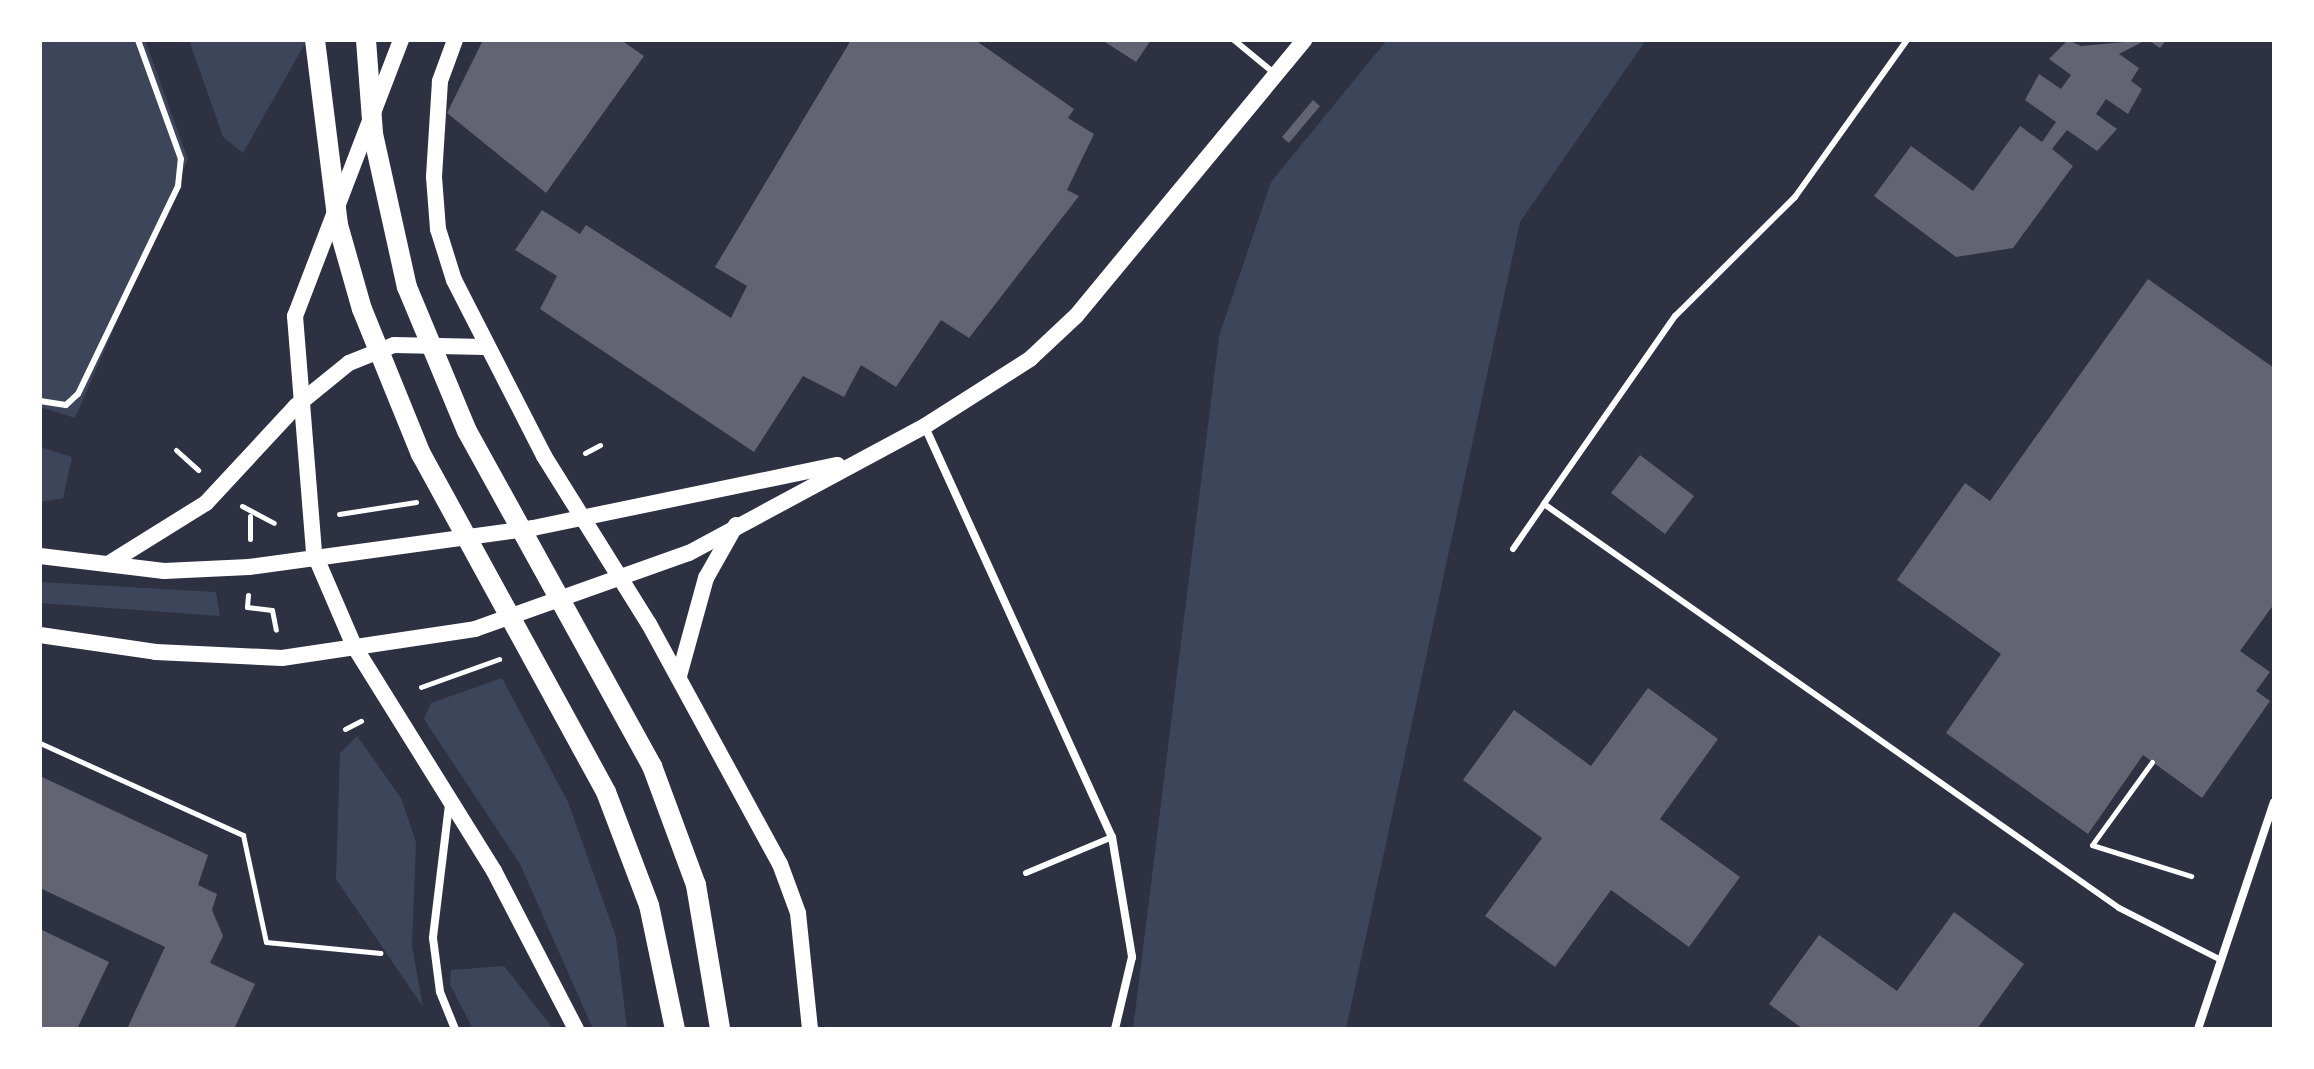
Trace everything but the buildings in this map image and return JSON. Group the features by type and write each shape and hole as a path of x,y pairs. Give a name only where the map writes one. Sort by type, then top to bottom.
{"main road":[{"path":"315,40 338,225 391,388 606,792 649,905 675,1029"},
{"path":"366,40 385,197 423,331 467,431 652,766 696,885 720,1029"},
{"path":"401,40 295,316 296,406 314,553 354,646 523,922 576,1029"},
{"path":"455,40 440,81 438,229 484,347 679,676 784,877 798,913 810,1029"},
{"path":"40,635 156,652 282,658 475,629 623,580 689,553 739,520 925,426 1030,359 1076,316 1304,40"},
{"path":"108,564 206,503 296,406 370,351 422,342 484,347"},
{"path":"40,556 108,564 233,569 314,553 584,515 855,462"},
{"path":"679,676 706,578 739,520"}],"street":[{"path":"925,426 1112,837 1132,957 1115,1029"},
{"path":"2198,1029 2274,802"},
{"path":"449,805 433,938 440,992 455,1029"}],"lane":[{"path":"40,401 66,405 78,394 178,186 181,159 138,40"},
{"path":"1234,40 1276,74"},
{"path":"1513,549 1675,316 1795,197 1907,40"},
{"path":"1544,504 2119,908 2219,959"},
{"path":"1026,873 1112,837"}],"path":[{"path":"585,453 600,445"},
{"path":"176,450 198,470"},
{"path":"242,506 250,516 274,523"},
{"path":"250,516 250,544"},
{"path":"248,589 247,607 272,610 277,635"},
{"path":"345,729 361,721"},
{"path":"40,743 243,835 266,942 380,953"},
{"path":"2152,762 2092,845 2191,876"}],"shaded area":[{"path":"40,40 145,40 188,159 75,418 40,407"},
{"path":"189,40 307,40 243,153 223,137"},
{"path":"1387,40 1646,40 1520,222 1346,1029 1133,1029 1219,336 1271,182"},
{"path":"40,447 72,457 63,498 40,502"},
{"path":"40,582 216,592 220,616 40,603"},
{"path":"502,678 568,802 616,937 627,1029 593,1029 520,864 424,719 431,703"},
{"path":"357,736 401,798 416,842 412,946 423,1007 336,879 340,753"},
{"path":"504,966 552,1029 473,1029 450,985 451,970"}]}
